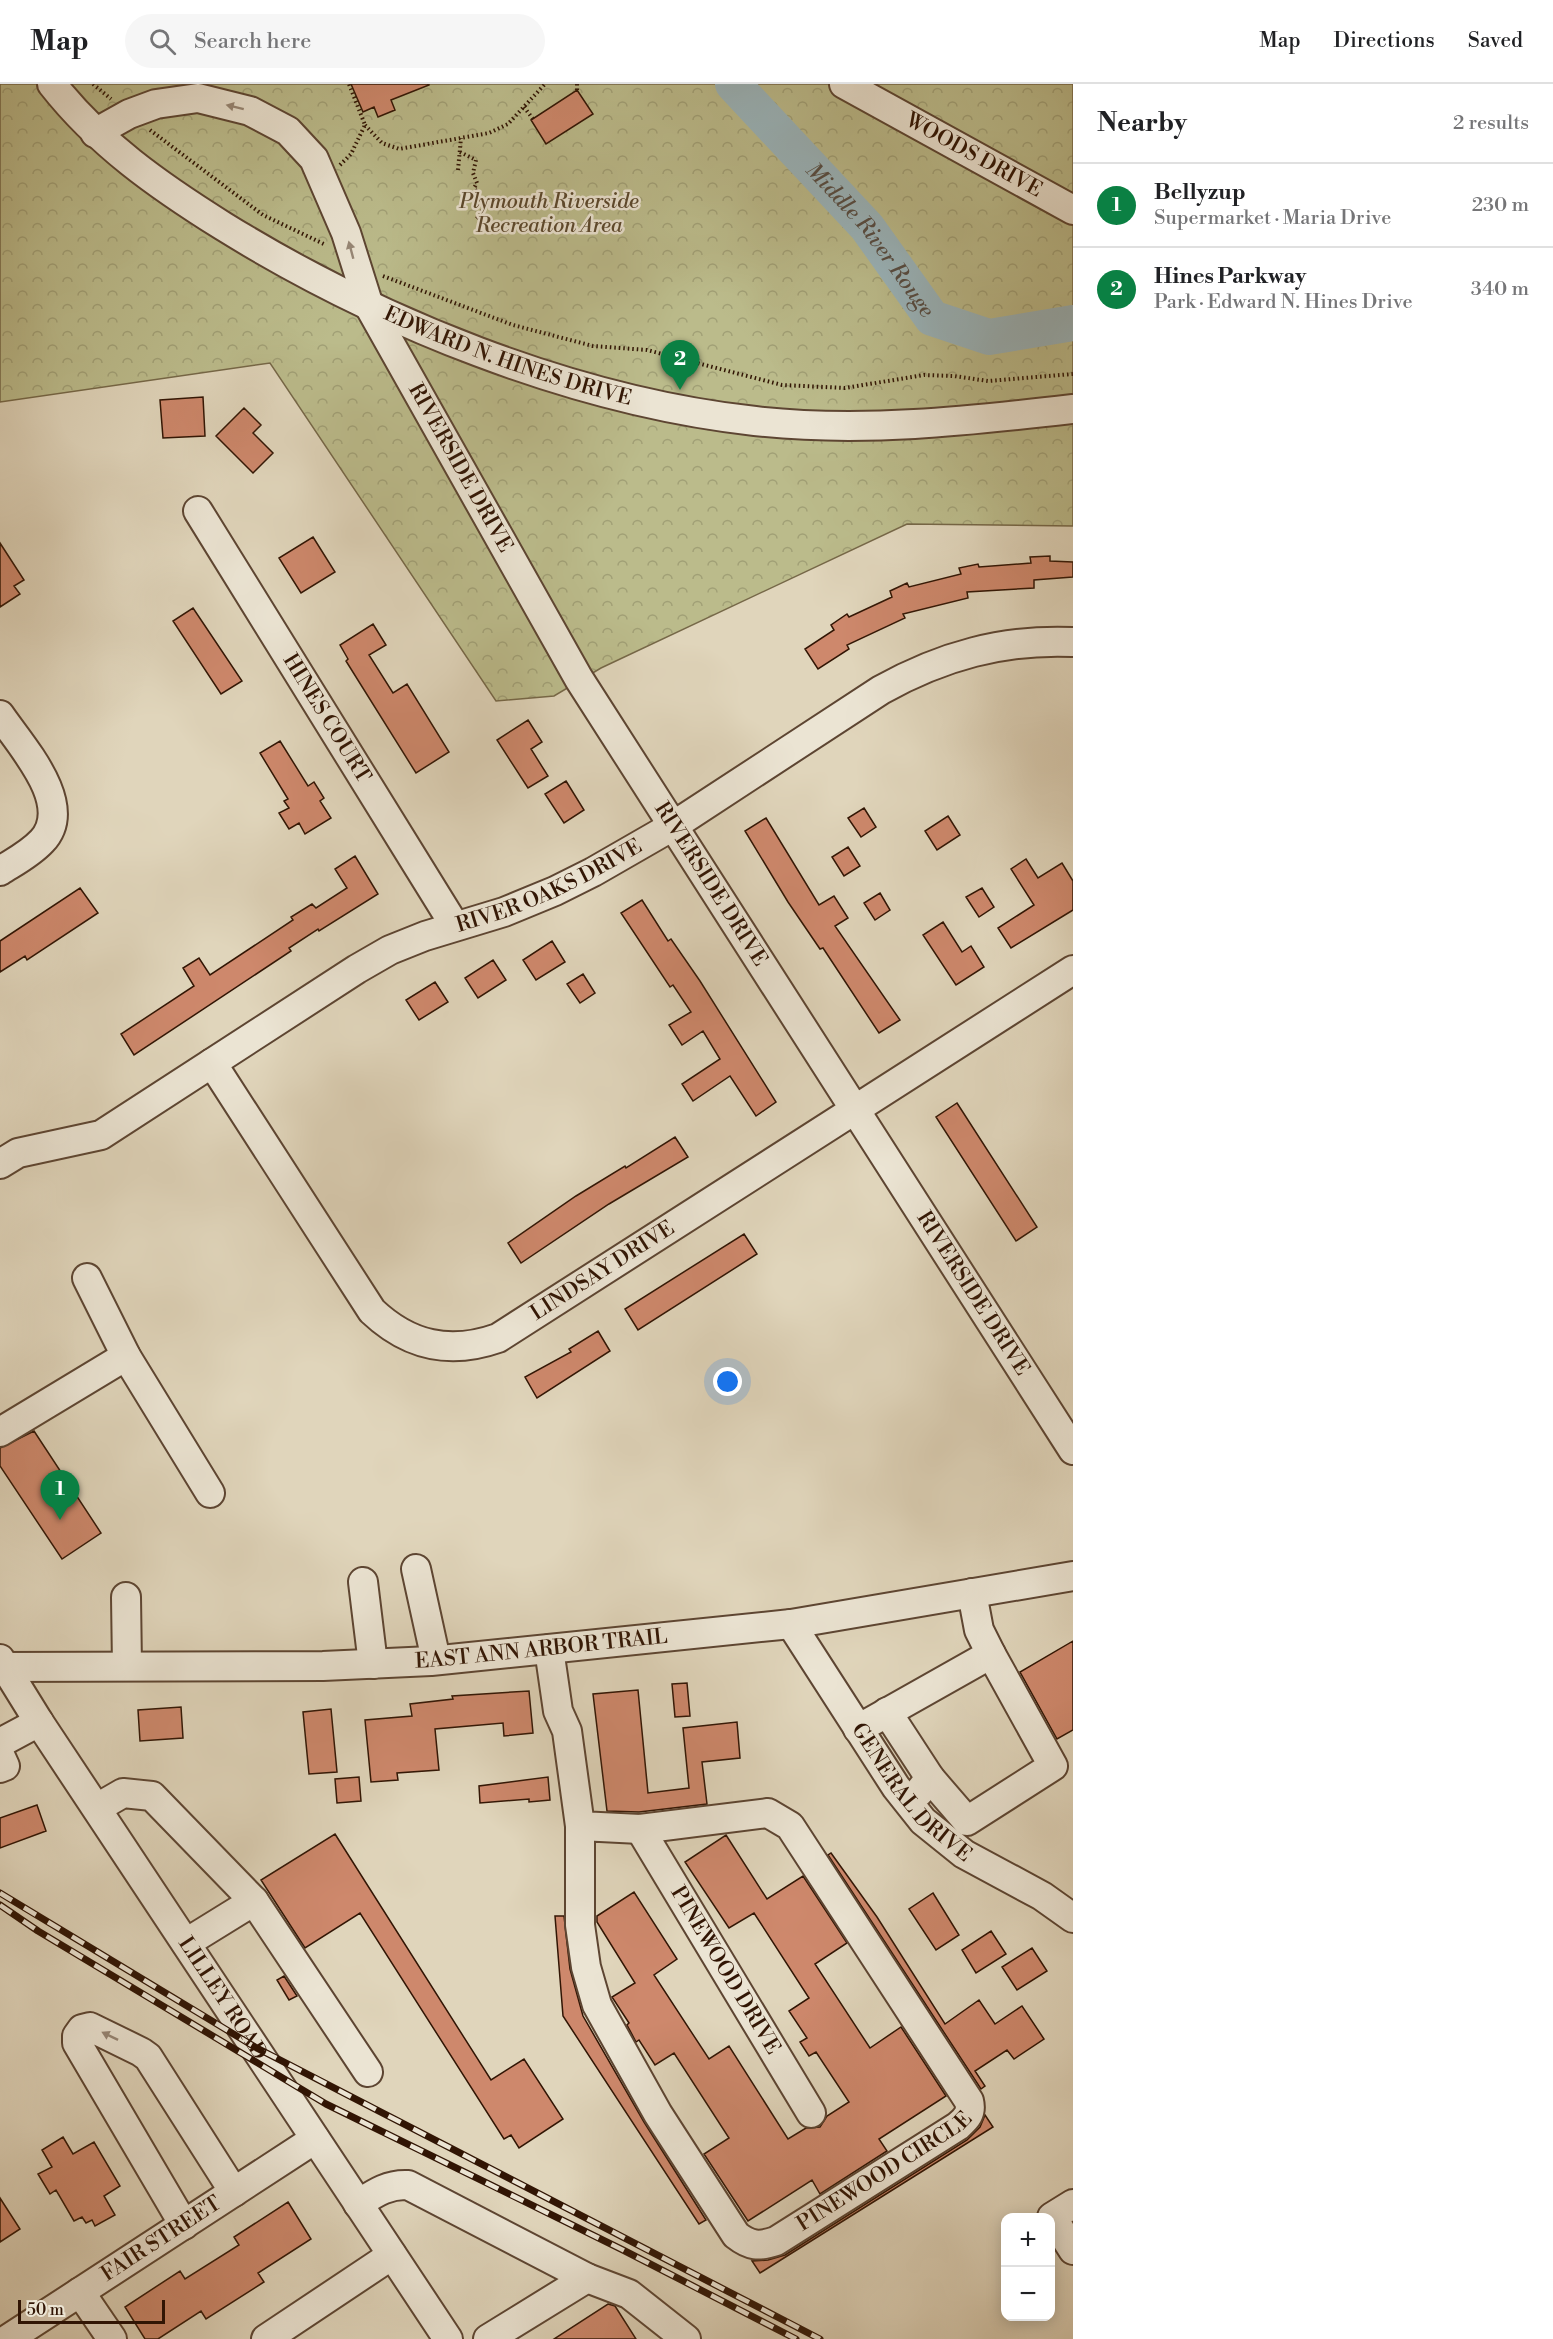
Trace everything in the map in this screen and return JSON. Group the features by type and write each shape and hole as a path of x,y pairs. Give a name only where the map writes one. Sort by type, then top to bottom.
{"street":[{"name":"EDWARD N. HINES DRIVE","path":"52,84 95,133 141,172 280,261 369,306 507,362 580,386 672,409 830,427 903,425 1073,410"},
{"name":"WOODS DRIVE","path":"844,84 1073,210"},
{"name":"RIVERSIDE DRIVE","path":"95,133 129,114 156,104 198,98 250,111 288,131 314,159 346,233 369,306 579,679 1073,1450"},
{"name":"HINES COURT","path":"198,511 455,926"},
{"name":"RIVER OAKS DRIVE","path":"0,1164 18,1153 101,1135 390,950 455,926 504,912 555,891 673,826 881,690 912,673 979,649 1014,642 1073,642"},
{"path":"0,715 50,790 54,805 52,822 44,840 0,871"},
{"name":"LINDSAY DRIVE","path":"213,1063 372,1311 402,1335 442,1347 461,1348 498,1338 1073,970"},
{"path":"87,1278 126,1356 210,1493"},
{"path":"0,1432 126,1356"},
{"path":"416,1569 436,1660"},
{"name":"EAST ANN ARBOR TRAIL","path":"1,1664 323,1666 436,1660 790,1624 1073,1576"},
{"path":"363,1582 373,1664"},
{"path":"887,1712 930,1778 967,1821 1063,1760 991,1654 979,1629 972,1593"},
{"path":"126,1597 127,1666"},
{"name":"GENERAL DRIVE","path":"790,1624 909,1804 939,1835 964,1854 1042,1896 1073,1918"},
{"path":"557,1648 558,1711 567,1731 580,1826"},
{"path":"858,1729 991,1654"},
{"name":"LILLEY ROAD","path":"1,1664 448,2339"},
{"path":"0,1743 39,1722"},
{"path":"0,1755 5,1766 0,1768"},
{"path":"909,1804 930,1778"},
{"path":"97,1808 123,1793 152,1796 254,1901 368,2072"},
{"name":"PINEWOOD CIRCLE","path":"768,1813 790,1826 969,2101 971,2110 968,2117 958,2126 776,2241 761,2247 747,2243 736,2235 658,2114 597,2005 586,1967 580,1925 580,1826 640,1829 768,1813"},
{"name":"PINEWOOD DRIVE","path":"640,1829 811,2113"},
{"path":"186,1943 254,1901"},
{"path":"184,2225 78,2043 77,2036 82,2029 90,2027 148,2057 234,2192"},
{"name":"FAIR STREET","path":"8,2339 315,2139"},
{"path":"358,2204 383,2188 396,2184 408,2185 587,2278 629,2294 686,2339"},
{"path":"1073,2204 1052,2217 1073,2250"},
{"path":"266,2339 392,2255"},
{"path":"488,2339 587,2278"},
{"path":"80,2292 112,2339"}],"path":[{"path":"93,84 263,215 305,234 392,280 513,325 593,346 647,350 782,385 845,388 924,375 954,376 988,381 1073,374"},
{"path":"349,84 365,125 382,143 399,149 489,133 508,124 545,84"},
{"path":"577,84 578,90"},
{"path":"524,107 533,119"},
{"path":"322,176 337,167 351,154 365,125"},
{"path":"458,170 461,138"},
{"path":"460,152 476,159 474,172 477,183 474,188 483,203 483,210 474,220"}],"green space":[{"name":"Plymouth Riverside Recreation Area","path":"0,84 1073,84 1073,526 907,524 601,668 554,696 496,701 270,363 0,402"}],"building":[{"path":"351,84 429,85 391,100 395,110 378,117 374,107 363,112"},
{"path":"577,90 593,114 546,144 531,120"},
{"path":"203,397 205,436 163,438 160,400"},
{"path":"244,408 261,425 253,433 273,453 253,473 216,436"},
{"path":"313,537 335,572 301,593 279,558"},
{"path":"0,543 24,580 14,586 20,594 0,607"},
{"path":"1050,556 1050,561 1073,562 1073,577 1034,580 1034,588 967,592 968,598 903,614 905,618 847,645 849,649 818,669 805,649 834,630 831,625 847,614 849,617 892,597 890,591 907,583 909,587 961,574 959,568 978,564 979,567 1031,563 1030,557"},
{"path":"193,608 242,681 221,694 173,621"},
{"path":"373,624 386,645 369,655 393,693 407,684 449,752 416,773 346,661 348,659 340,645"},
{"path":"528,720 542,742 531,749 548,776 528,788 497,740"},
{"path":"280,741 308,786 314,782 324,798 320,801 331,818 305,834 299,823 289,829 279,813 289,808 284,801 288,799 260,753"},
{"path":"566,781 584,810 564,823 545,794"},
{"path":"864,808 876,827 861,837 848,818"},
{"path":"948,816 960,835 937,850 925,831"},
{"path":"766,818 819,905 834,896 848,918 835,926 900,1020 879,1033 823,948 820,949 788,902 745,831"},
{"path":"848,847 860,866 844,876 832,857"},
{"path":"355,856 378,894 289,948 291,951 134,1055 121,1034 194,986 183,968 199,958 210,975 293,920 291,917 312,904 316,908 347,888 335,869"},
{"path":"1026,859 1038,878 1062,863 1073,881 1073,910 1011,948 998,928 1034,905 1011,869"},
{"path":"80,888 98,913 27,960 25,956 0,972 0,941"},
{"path":"982,888 994,907 979,917 966,897"},
{"path":"880,893 890,910 875,920 864,903"},
{"path":"642,900 668,941 671,939 700,981 776,1102 756,1116 730,1076 693,1101 682,1084 720,1059 703,1031 682,1045 669,1025 691,1012 673,985 670,987 621,913"},
{"path":"943,922 962,952 971,946 984,967 956,985 923,935"},
{"path":"552,941 565,962 536,980 523,960"},
{"path":"493,960 506,980 478,998 465,978"},
{"path":"583,974 595,993 580,1003 567,984"},
{"path":"435,982 448,1002 419,1020 406,1000"},
{"path":"957,1103 1037,1227 1016,1241 936,1117"},
{"path":"675,1137 688,1157 609,1204 521,1263 508,1243 576,1196"},
{"path":"744,1234 757,1254 638,1330 625,1309"},
{"path":"598,1331 610,1351 537,1398 525,1377 571,1352 569,1349"},
{"path":"34,1431 101,1533 62,1559 0,1466 0,1448"},
{"path":"1073,1641 1073,1730 1057,1739 1020,1672"},
{"path":"687,1683 690,1716 675,1717 672,1684"},
{"path":"638,1690 648,1793 689,1788 683,1728 737,1722 740,1758 702,1762 707,1804 639,1812 607,1811 593,1694"},
{"path":"529,1691 533,1733 504,1736 503,1723 435,1729 439,1770 397,1773 398,1780 371,1782 365,1720 412,1716 410,1704 453,1699 452,1696"},
{"path":"181,1707 183,1738 140,1741 138,1710"},
{"path":"331,1709 337,1772 309,1774 303,1712"},
{"path":"359,1777 361,1801 337,1803 335,1779"},
{"path":"548,1777 550,1800 529,1802 529,1799 480,1803 479,1786"},
{"path":"37,1805 46,1831 0,1848 0,1818"},
{"path":"335,1834 491,2080 524,2059 563,2119 519,2148 511,2135 504,2139 360,1913 305,1948 261,1880"},
{"path":"726,1835 767,1899 803,1876 847,1943 815,1964 870,2048 901,2027 946,2096 879,2139 887,2151 820,2194 812,2180 748,2221 704,2154 729,2138 674,2053 655,2065 639,2040 636,2042 627,2025 629,2023 612,1997 635,1983 597,1922 597,1916 634,1892 677,1959 654,1975 709,2059 729,2046 788,2139 806,2128 820,2127 827,2116 849,2102 816,2052 809,2056 800,2042 807,2038 789,2011 809,1998 754,1913 729,1928 685,1862"},
{"path":"831,1853 877,1917 945,2024 979,2000 995,2024 1022,2006 1044,2039 1014,2059 1007,2050 975,2071 985,2086 981,2089 828,1855"},
{"path":"933,1893 959,1935 936,1950 909,1909"},
{"path":"555,1916 564,1916 570,1969 583,2016 644,2122 706,2220 699,2224 563,2016"},
{"path":"991,1931 1006,1954 976,1973 962,1950"},
{"path":"1032,1948 1047,1971 1017,1990 1002,1967"},
{"path":"284,1976 297,1996 289,2000 277,1980"},
{"path":"985,2115 993,2127 760,2273 752,2261 768,2260 785,2255 967,2140 980,2127"},
{"path":"63,2137 73,2154 94,2142 120,2186 104,2196 115,2215 95,2226 92,2220 86,2223 82,2217 74,2221 56,2190 50,2194 38,2174 52,2167 42,2150"},
{"path":"0,2198 20,2229 0,2242"},
{"path":"288,2202 311,2239 258,2273 264,2282 206,2319 201,2311 158,2339 145,2339 125,2307 180,2271 185,2279 239,2245 234,2237"},
{"path":"608,2304 615,2306 636,2339 554,2339"}],"waterway":[{"name":"Middle River Rouge","path":"733,84 867,227 932,318 989,337 1073,323"}],"railway":[{"path":"0,1893 255,2047 820,2339"},
{"path":"0,1905 38,1931 326,2104 623,2250 796,2339"}],"place":[{"name":"Hines Parkway","path":"680,390"},
{"name":"Bellyzup","path":"60,1520"}]}
